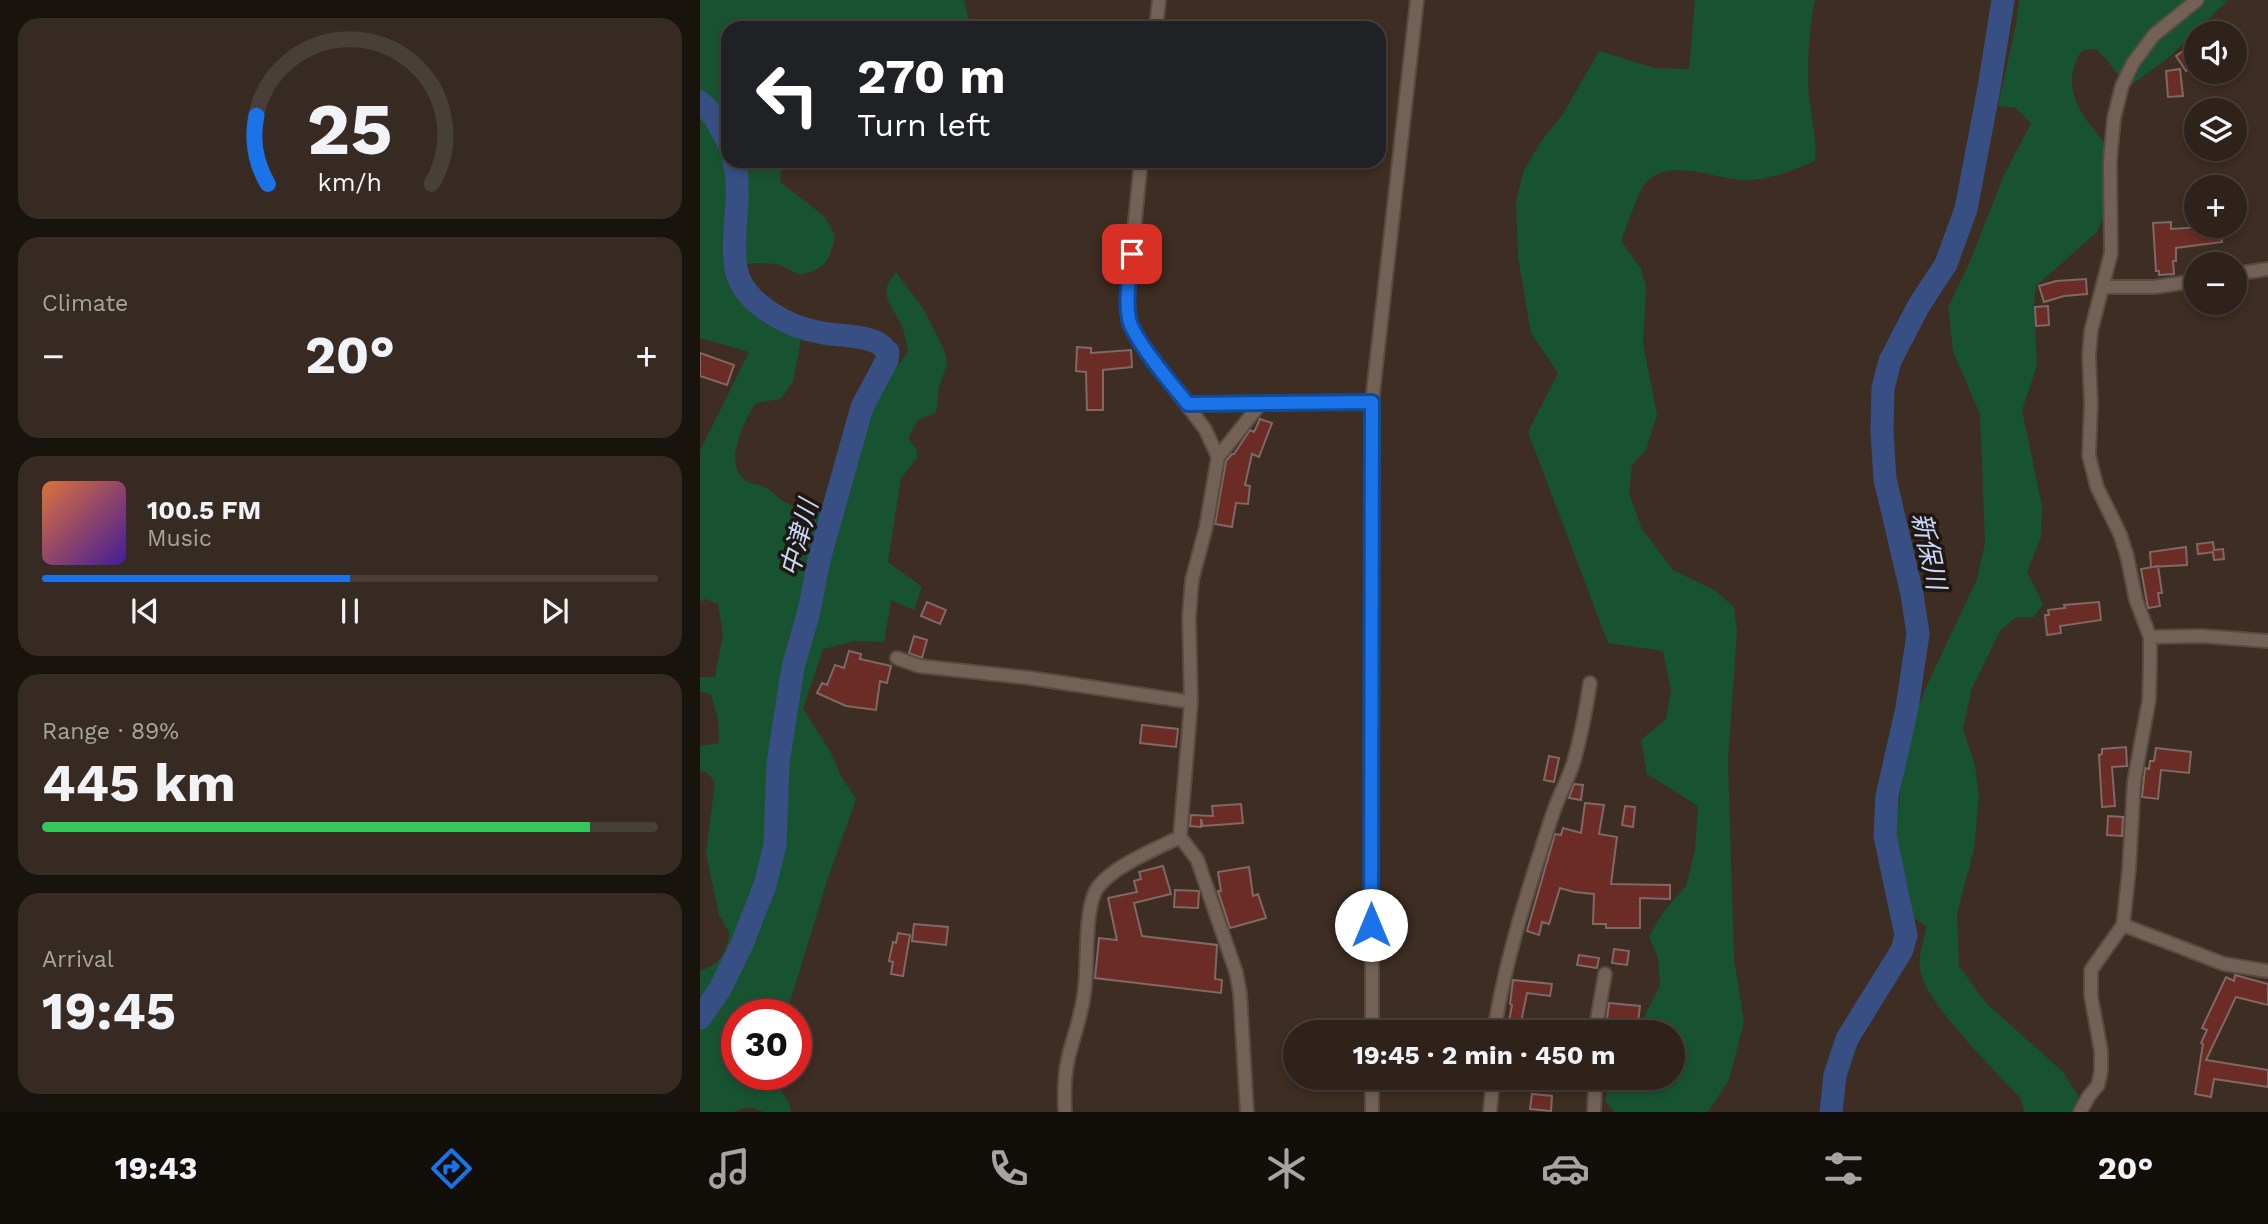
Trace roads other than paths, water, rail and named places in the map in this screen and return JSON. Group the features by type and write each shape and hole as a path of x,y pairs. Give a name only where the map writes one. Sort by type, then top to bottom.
{"street":[{"path":"1157,21 1159,0"},
{"path":"1372,1020 1372,402 1417,0"},
{"path":"2080,1112 2098,1085 2101,1071 2101,1051 2091,996 2091,970 2123,925 2134,782 2150,700 2150,637 2136,600 2120,534 2097,487 2090,456 2091,331 2111,253 2110,161 2114,118 2122,86 2133,62 2154,34 2197,0"},
{"path":"1140,168 1127,301 1129,323 1155,363 1205,429 1218,457"},
{"path":"2247,272 2268,269"},
{"path":"2102,287 2154,287 2184,283"},
{"path":"1188,404 1372,402"},
{"path":"1247,1112 1240,993 1236,972 1197,859 1180,837 1191,702 1189,617 1192,580 1206,527 1218,457 1261,403"},
{"path":"2150,637 2201,636 2268,641"},
{"path":"897,658 919,666 1030,678 1191,702"},
{"path":"1496,1020 1512,946 1553,814 1573,764 1586,713 1590,683"},
{"path":"1065,1112 1064,1085 1068,1059 1081,1017 1085,952 1093,896 1100,885 1121,868 1180,837"},
{"path":"2123,925 2224,964 2268,971"},
{"path":"1597,1020 1605,974"},
{"path":"1372,1090 1372,1112"},
{"path":"1490,1112 1492,1090"},
{"path":"1594,1112 1595,1090"}],"waterway":[{"name":"新保川","path":"1831,1112 1835,1075 1847,1039 1902,950 1906,935 1885,836 1887,796 1907,708 1918,634 1912,594 1885,479 1883,388 1890,361 1919,305 1946,264 1966,209 2003,0"},
{"name":"中津川","path":"700,102 714,116 721,129"},
{"name":"中津川","path":"700,1018 720,989 742,944 765,885 775,845 778,763 793,667 809,611 819,560 862,407 887,360 888,352 870,340 796,326 770,312 748,293 740,282 736,269 735,168"}]}
